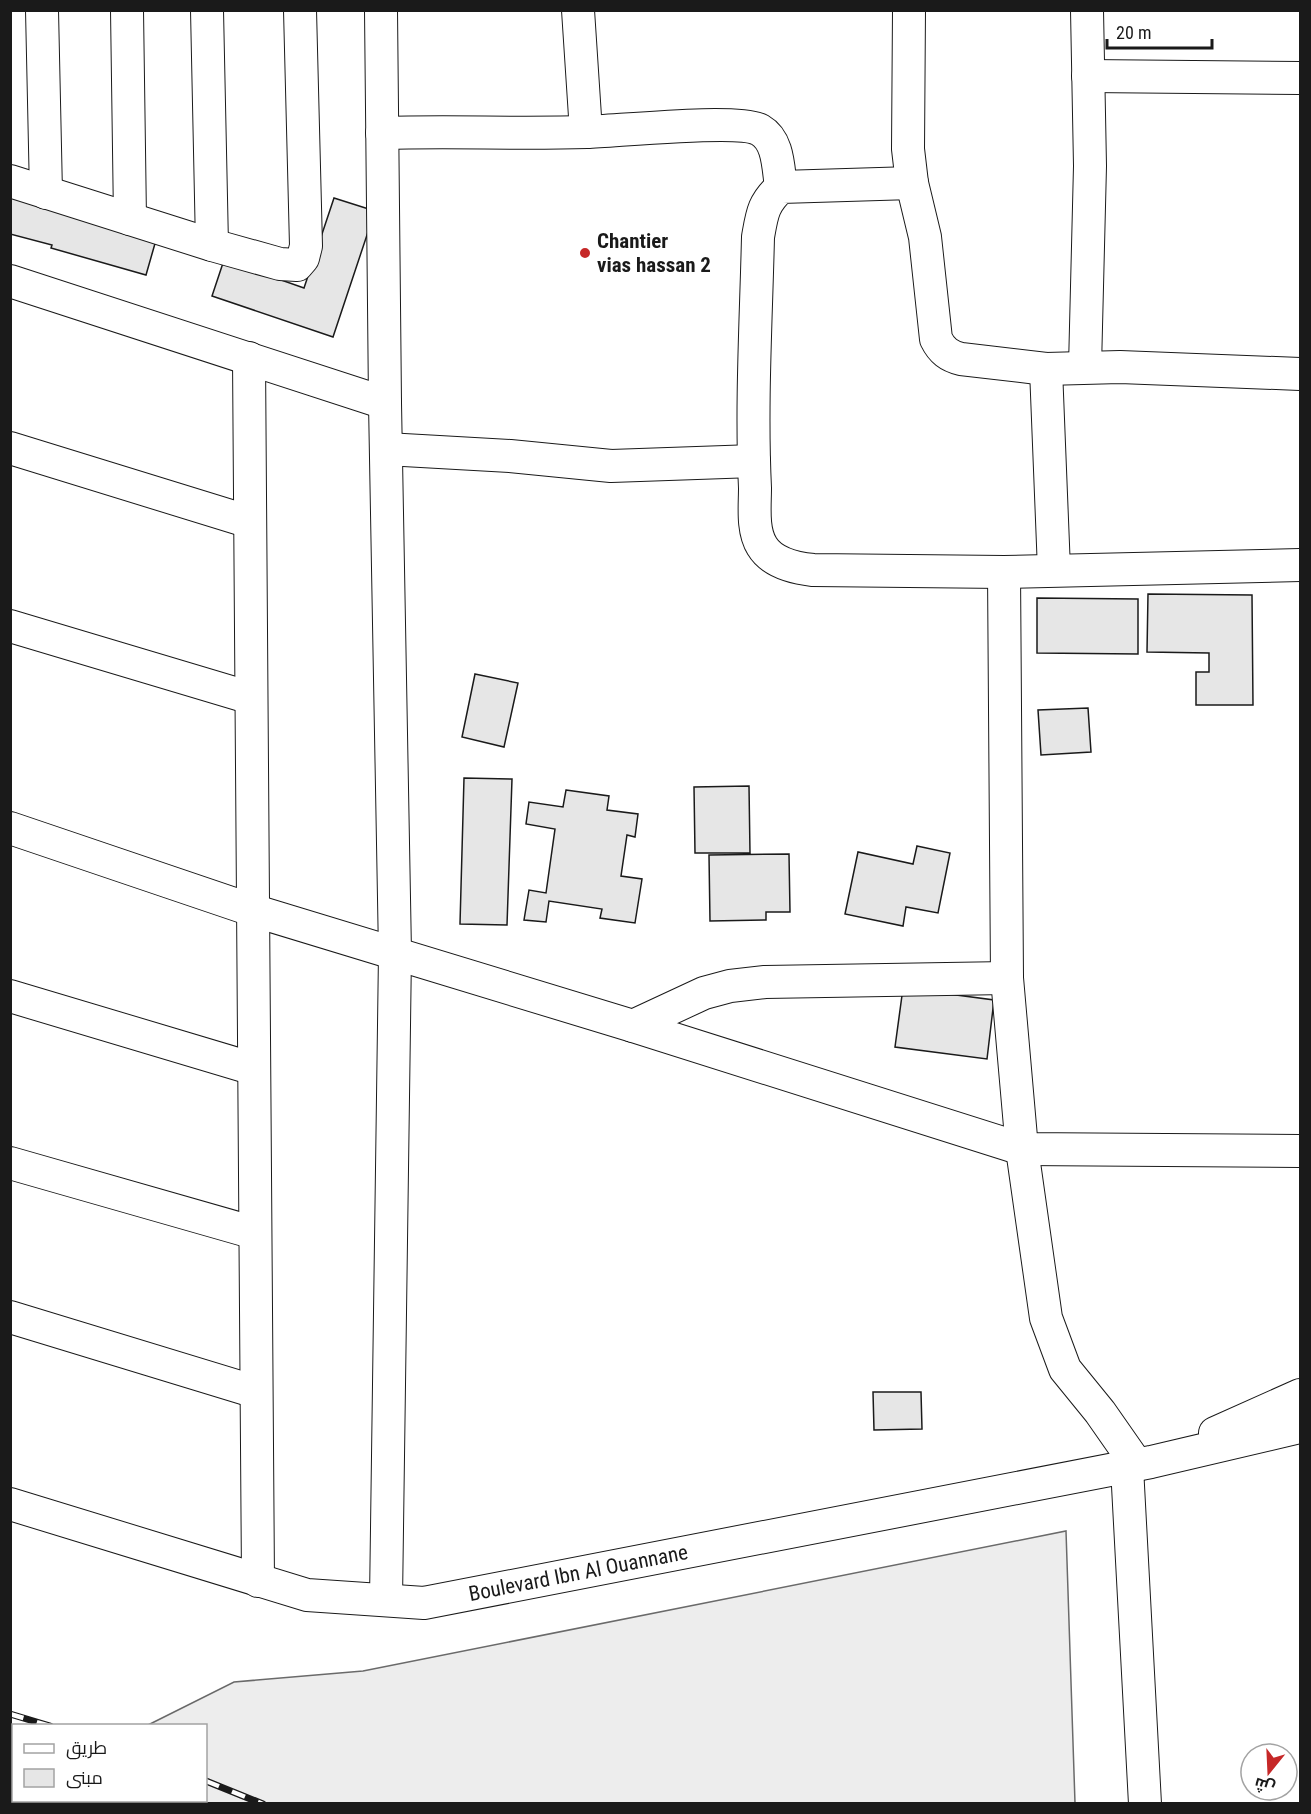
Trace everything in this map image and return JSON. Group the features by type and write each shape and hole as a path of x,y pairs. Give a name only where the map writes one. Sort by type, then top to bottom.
{"street":[{"path":"42,10 46,193"},
{"path":"127,10 130,219"},
{"path":"207,10 212,245"},
{"path":"10,181 212,245 280,264 297,266 303,258 306,246 300,10"},
{"path":"381,10 385,403 395,953 386,1600"},
{"path":"578,10 586,132"},
{"path":"909,10 908,149 912,183 925,237 936,339 940,348 949,356 962,359 1046,369 1085,367 1300,374"},
{"path":"1085,367 1090,166 1087,10"},
{"path":"1088,76 1300,78"},
{"path":"382,133 586,132 722,125 749,127 759,129 770,139 775,151 781,187"},
{"path":"912,183 781,187 769,198 762,215 758,237 754,461 757,534 763,548 776,559 795,568 813,570 1004,572 1300,565"},
{"path":"10,281 385,403"},
{"path":"249,358 258,1581"},
{"path":"1046,369 1054,570"},
{"path":"10,448 250,522"},
{"path":"386,449 510,456 611,465 754,461"},
{"path":"1004,572 1007,978 1022,1149 1046,1318 1065,1369 1138,1464 1145,1803"},
{"path":"10,626 251,698"},
{"path":"10,828 252,910 633,1026 1022,1149 1300,1151"},
{"path":"633,1026 704,993 730,986 765,982 1007,978"},
{"path":"10,996 254,1069"},
{"path":"10,1163 255,1233"},
{"path":"10,1317 256,1392"},
{"name":"Boulevard Ibn Al Ouannane","path":"1138,1464 1300,1395"},
{"name":"Boulevard Ibn Al Ouannane","path":"10,1504 307,1595 424,1603 1138,1464 1300,1427"}],"shaded area":[{"path":"1066,1531 1075,1803 11,1803 12,1794 12,1802 207,1802 207,1724 150,1724 234,1682 363,1671"}],"building":[{"path":"10,191 158,233 146,275 10,234"},
{"path":"334,198 375,211 333,337 212,296 224,260 304,288"},
{"path":"1148,594 1252,595 1253,705 1196,705 1196,672 1209,672 1209,653 1147,652"},
{"path":"1037,598 1138,599 1138,654 1037,653"},
{"path":"475,674 518,683 504,747 462,737"},
{"path":"1088,708 1091,752 1041,755 1038,710"},
{"path":"464,778 512,779 507,925 460,924"},
{"path":"749,786 750,853 695,853 694,787"},
{"path":"566,790 609,796 607,810 638,814 635,837 627,835 621,876 642,879 635,923 600,918 602,909 549,901 546,922 524,920 529,890 546,893 555,829 526,824 529,802 563,807"},
{"path":"917,846 950,853 938,913 906,907 903,926 845,914 858,852 913,864"},
{"path":"789,854 790,912 766,912 766,920 710,921 709,855"},
{"path":"903,988 994,1000 987,1059 895,1047"},
{"path":"873,1392 921,1392 922,1429 874,1430"}],"railway":[{"path":"10,1714 43,1724"},
{"path":"207,1781 263,1804"},
{"path":"22,1802 27,1804"},
{"path":"90,1802 94,1804"},
{"path":"200,1802 204,1804"}],"place":[{"name":"Chantier vias hassan 2","path":"585,253"}]}
